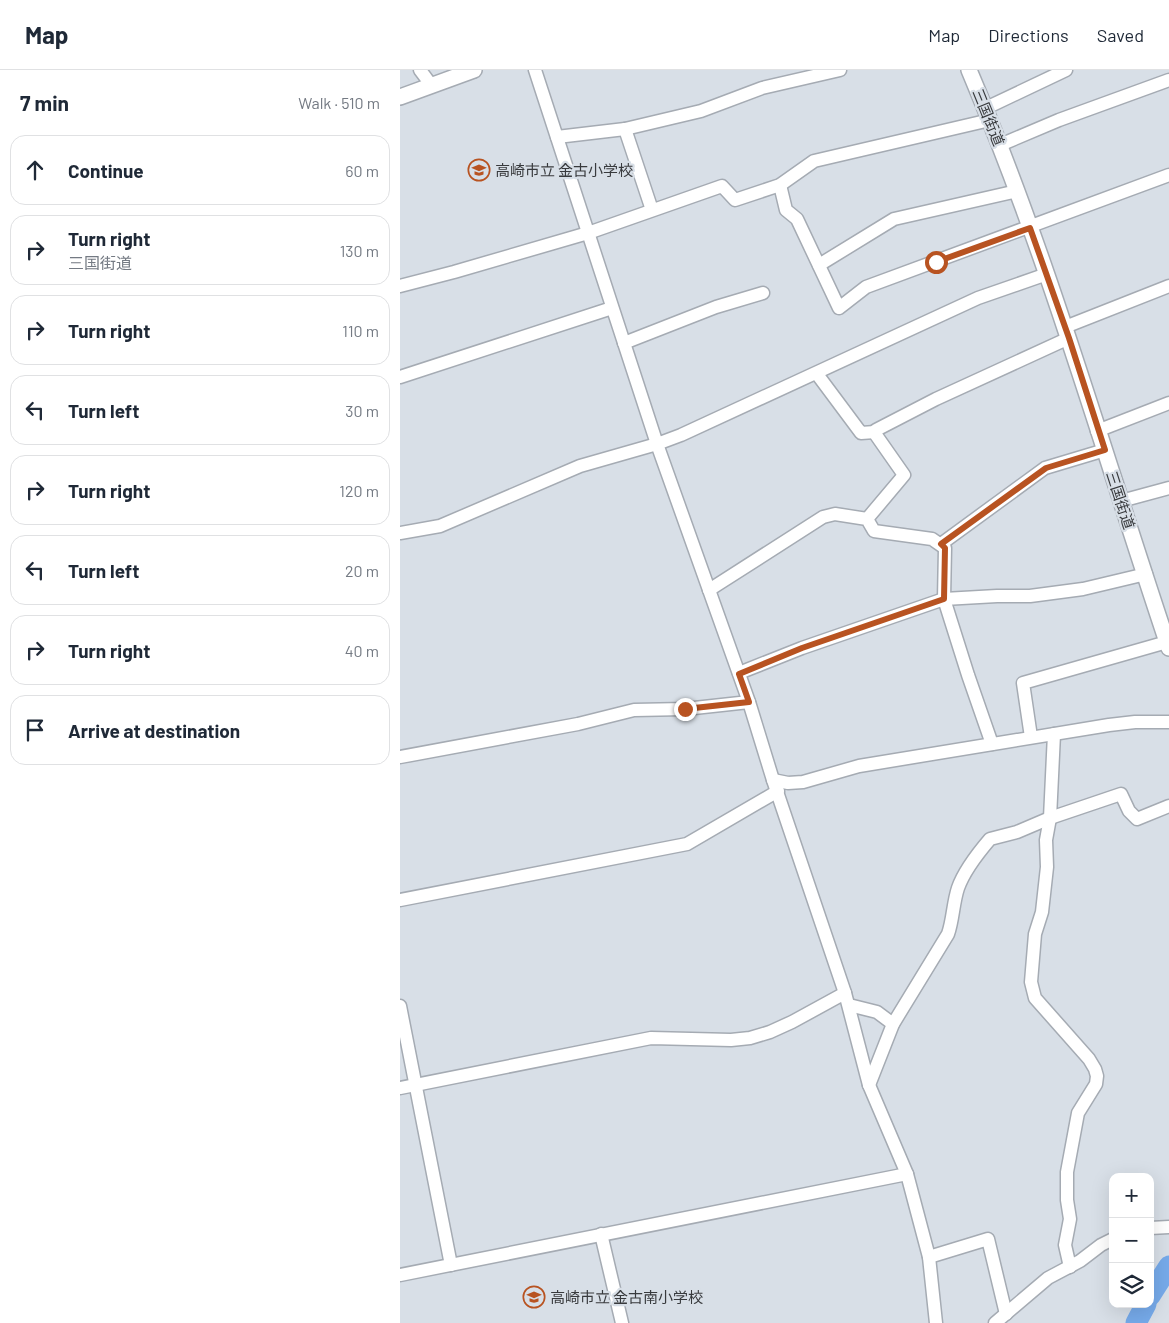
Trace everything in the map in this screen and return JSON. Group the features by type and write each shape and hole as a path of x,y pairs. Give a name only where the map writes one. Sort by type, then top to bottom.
{"main road":[{"path":"400,97 474,70"},
{"name":"三国街道","path":"969,70 1000,145 1047,274 1168,645"}],"street":[{"path":"420,70 432,86"},
{"path":"536,70 657,444 749,702 850,1006 869,1085 907,1174 929,1257 936,1323"},
{"path":"557,137 624,128 701,111 762,88 840,70"},
{"path":"400,286 588,233 722,186 735,200 780,185 814,161 988,114 1066,70"},
{"path":"1000,145 1059,120 1169,80"},
{"path":"624,128 652,210"},
{"path":"780,185 786,210 797,219 839,308 866,287 1030,228 1169,175"},
{"path":"819,265 894,219 1017,191"},
{"path":"400,533 440,526 580,466 657,444 722,417 978,298 1047,274"},
{"path":"816,374 861,433 875,432 1067,332 1169,286"},
{"path":"624,343 716,307 763,293"},
{"path":"400,378 612,308"},
{"path":"1098,431 1169,403"},
{"path":"867,520 904,475 875,432"},
{"path":"941,544 1046,468 1105,450"},
{"path":"1121,501 1169,488"},
{"path":"709,590 823,517 835,514 867,520 874,531 932,539 945,548 944,599 992,744"},
{"path":"739,674 802,648 944,599 1030,596 1082,589 1146,574"},
{"path":"1031,737 1023,683 1168,645"},
{"path":"400,757 578,724 634,710 685,709 749,702"},
{"path":"400,900 687,844 776,786 803,782 859,766 1031,737 1135,722 1169,722"},
{"path":"1054,734 1050,818 1046,840 1047,866 1042,912 1035,934 1032,990 1040,1004 1088,1059 1097,1076 1092,1092 1078,1113 1067,1172 1067,1200 1070,1220 1065,1246 1070,1267"},
{"path":"869,1085 893,1024 948,934 961,880 990,839 1017,832 1050,818 1121,794 1129,811 1137,819 1169,806"},
{"path":"400,1088 651,1038 732,1040 750,1038 792,1022 845,993"},
{"path":"400,1006 451,1265"},
{"path":"850,1006 878,1012 893,1024"},
{"path":"400,1275 907,1174"},
{"path":"1154,1228 1169,1227"},
{"path":"602,1234 622,1323"},
{"path":"929,1257 988,1239 1006,1314"},
{"path":"995,1323 1048,1278 1080,1262 1101,1244 1109,1241"}],"waterway":[{"path":"1154,1290 1169,1266"},
{"path":"1136,1323 1144,1308"}],"place":[{"name":"高崎市立 金古小学校","path":"479,170"},
{"name":"高崎市立 金古南小学校","path":"534,1297"}],"route":[{"path":"685,709 749,702 739,674 802,648 944,599 945,548 941,544 1046,468 1105,450 1069,338 1030,228 936,262"}]}
